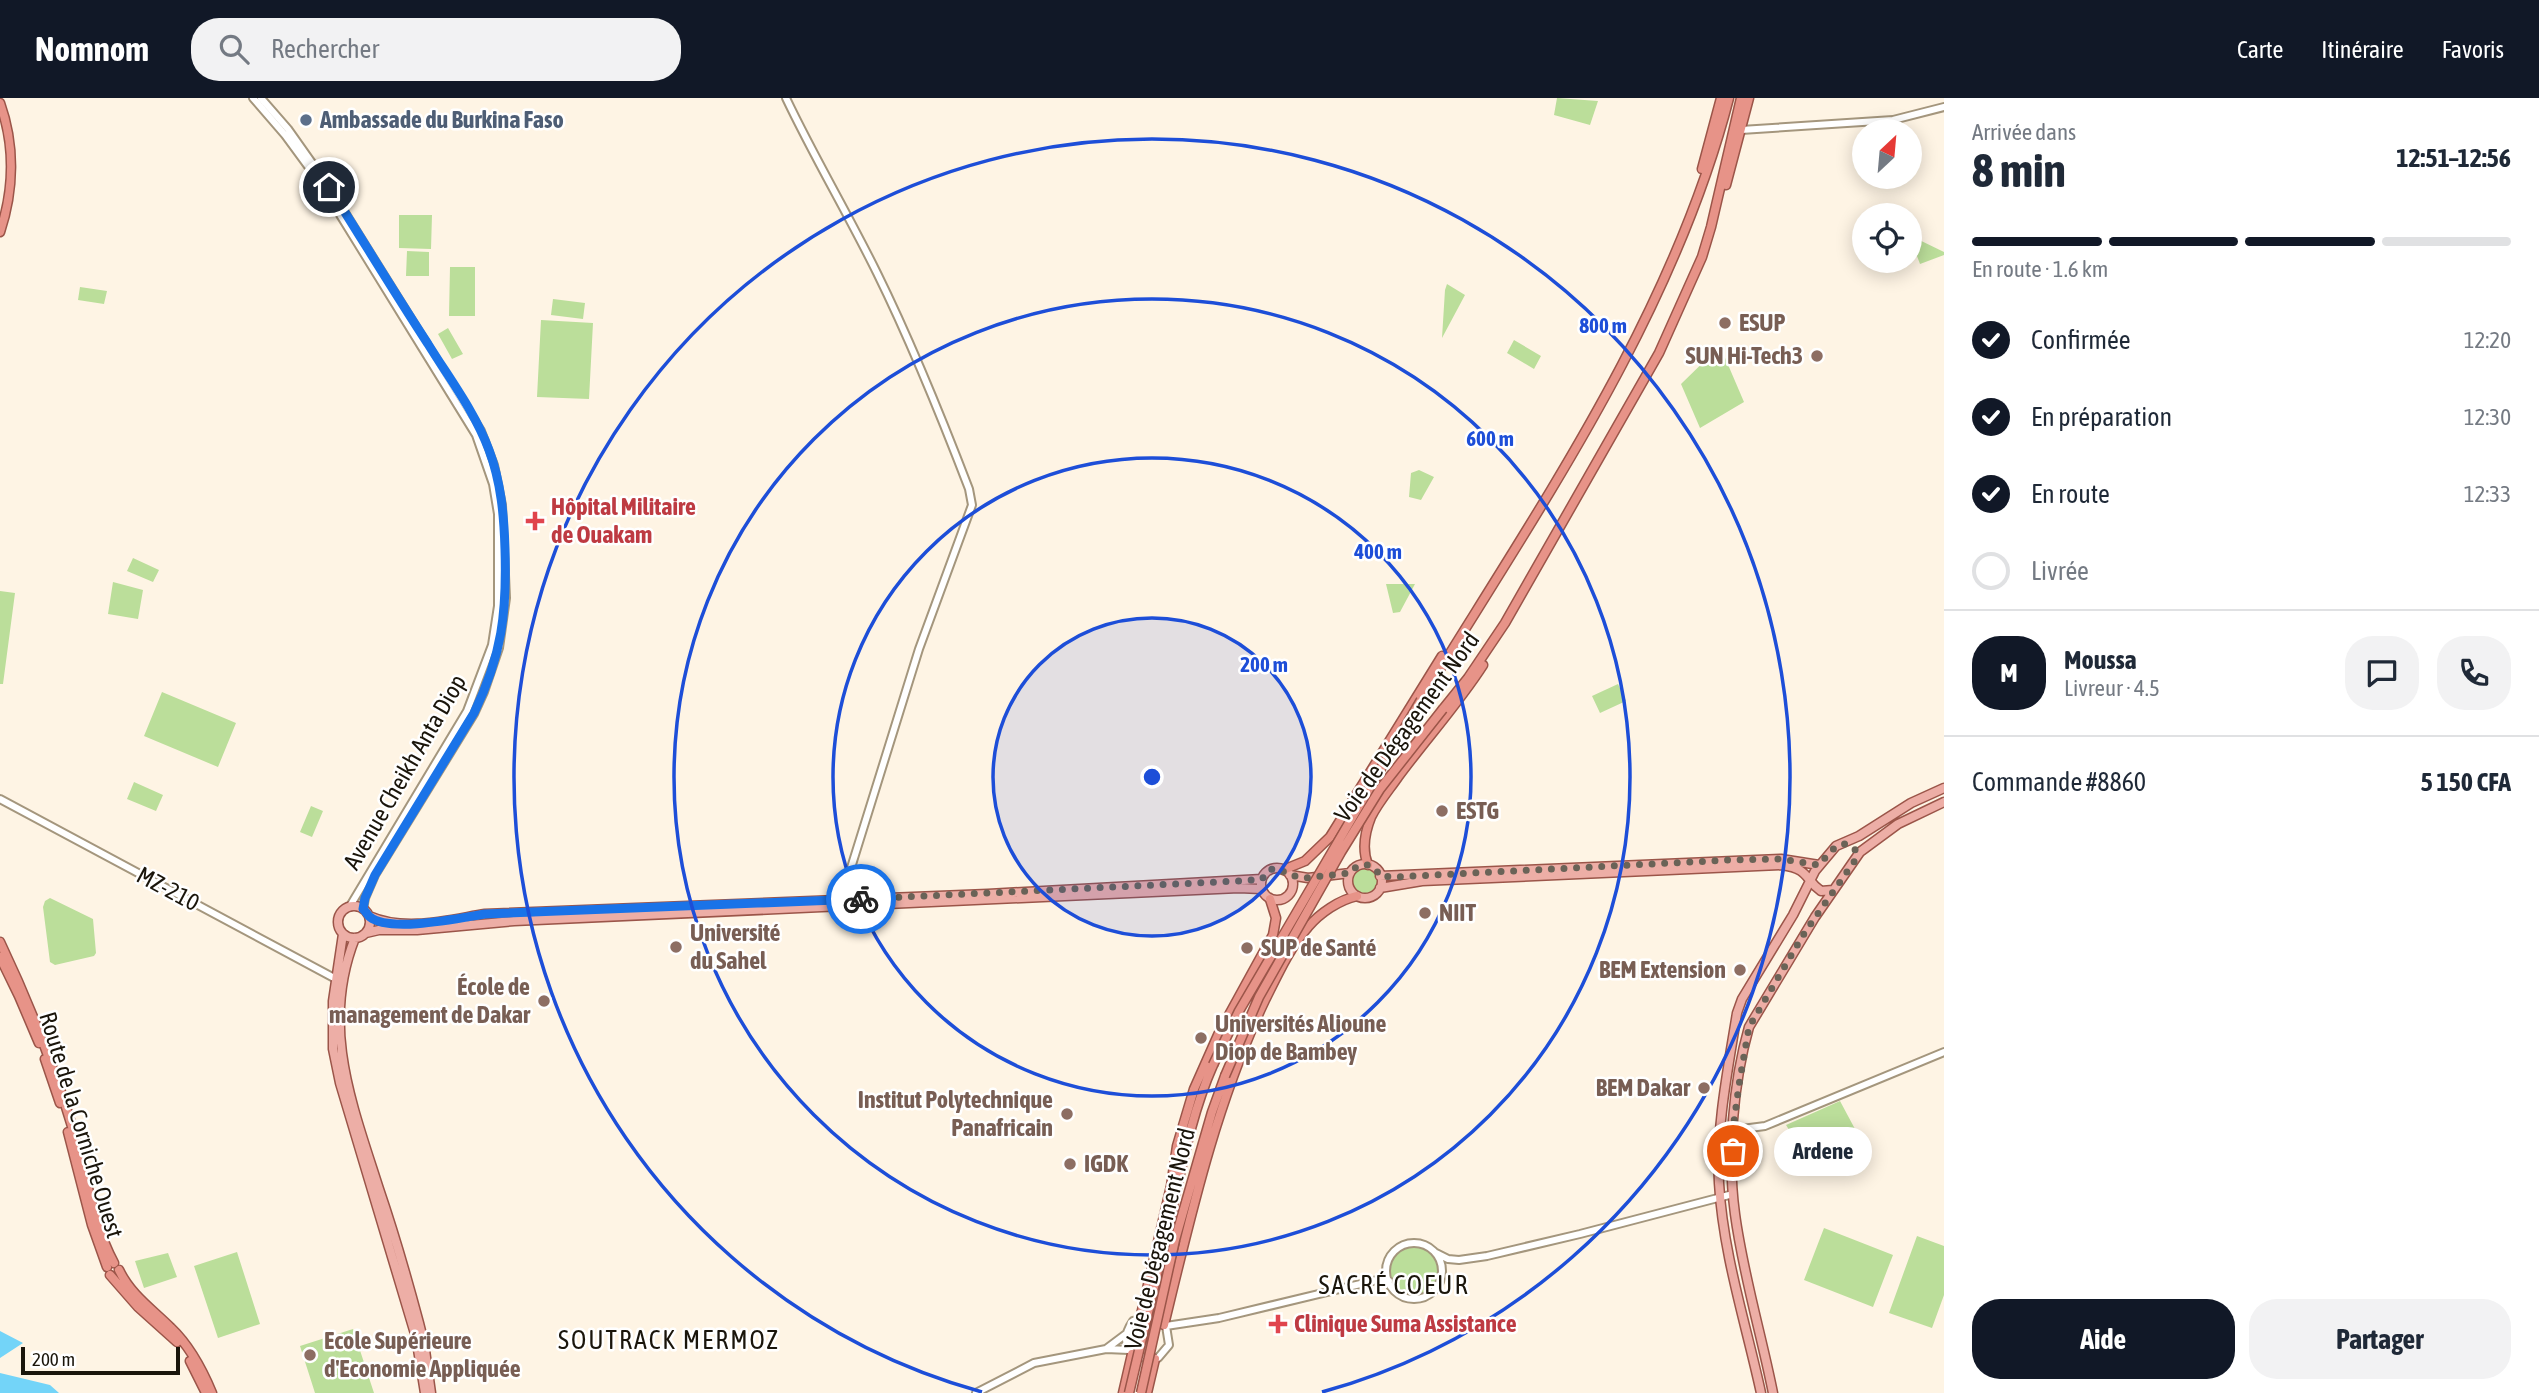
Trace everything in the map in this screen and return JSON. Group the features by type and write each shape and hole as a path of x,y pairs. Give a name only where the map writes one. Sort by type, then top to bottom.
{"highway":[{"path":"1696,196 1721,98"},
{"name":"Voie de Dégagement Nord","path":"1129,1393 1189,1135 1200,1094 1213,1065 1239,1011 1636,341 1669,270 1719,136 1729,98"},
{"name":"Voie de Dégagement Nord","path":"1141,1393 1175,1240 1198,1161 1225,1076 1258,997 1380,789 1479,663 1521,595 1659,353 1697,269 1711,227 1741,98"},
{"path":"1711,227 1720,205 1749,98"},
{"path":"0,103 11,154 8,199 0,232"},
{"path":"0,120 7,154 7,176 0,211"},
{"path":"1287,872 1305,861 1330,837 1419,690 1484,591 1500,574"},
{"path":"1368,865 1364,852 1373,814 1405,767 1477,674 1506,628 1521,595"},
{"path":"1165,1325 1221,1108 1245,1045 1278,975 1309,926 1338,903 1357,896"},
{"path":"1140,1319 1181,1128 1199,1076 1230,1012 1273,935 1276,918 1270,899"},
{"name":"Route de la Corniche Ouest","path":"0,942 57,1076 112,1269 170,1326 189,1349 212,1393"},
{"name":"Route de la Corniche Ouest","path":"0,957 51,1075 92,1225 112,1269 138,1307 175,1340 193,1365 206,1393"},
{"path":"1173,1172 1189,1135"},
{"path":"1194,1205 1198,1161"},
{"path":"1123,1393 1131,1352"},
{"path":"1147,1393 1155,1359"}],"main road":[{"path":"1761,1393 1731,1262 1720,1197 1720,1128 1735,1022 1742,999 1793,915 1819,865 1836,846 1944,788"},
{"path":"1773,1393 1738,1233 1733,1194 1733,1129 1749,1027 1833,891 1865,847 1898,824 1944,802"},
{"path":"1843,843 1853,846 1856,859"},
{"path":"1380,876 1781,859 1819,865"},
{"path":"1348,886 1350,873 1356,867 1368,865 1378,871 1380,888"},
{"path":"1262,879 847,900 485,914 424,923 384,922 369,916 363,909 350,906 339,916 338,926 344,934 355,938 379,930 417,930 514,921 1239,888 1261,889 1270,899 1278,900 1286,898 1293,888 1308,881 1331,880 1348,886 1357,896 1370,897 1380,888 1422,881 1768,866 1793,867 1811,879 1822,891 1833,891"},
{"path":"1261,889 1262,879 1269,870 1304,878 1350,873"},
{"path":"1287,872 1293,888"},
{"path":"366,933 370,925 369,916"},
{"path":"344,934 336,979 332,1036 340,1083 416,1337 425,1393"},
{"path":"355,938 341,985 338,1029 342,1063 416,1311 424,1343 431,1393"}],"street":[{"name":"Avenue Cheikh Anta Diop","path":"253,98 285,135 321,184 476,435 496,499 498,606 493,640 484,670 467,711 350,906"},
{"name":"Avenue Cheikh Anta Diop","path":"261,98 316,167 475,421 489,449 500,493 506,598 502,631 491,673 474,713 375,875 363,909"},
{"path":"786,98 920,362 969,489 972,505 919,649 850,871 847,900"},
{"path":"1741,130 1893,120 1944,107"},
{"name":"MZ-210","path":"0,799 336,979"},
{"path":"1720,1128 1765,1126 1944,1052"},
{"path":"1460,1260 1448,1259 1420,1244 1404,1246 1393,1254 1387,1271 1388,1281 1403,1297 1417,1299 1434,1291 1442,1274 1450,1265 1460,1260 1580,1234 1733,1194"},
{"path":"1436,1253 1442,1274"},
{"path":"1377,1280 1387,1271"},
{"path":"1106,1349 1125,1334 1133,1321 1140,1319 1165,1325 1185,1324 1377,1280 1388,1281"},
{"path":"1169,1337 1185,1324"},
{"path":"976,1393 1034,1363 1106,1349 1155,1359 1170,1345 1165,1325"},
{"path":"1125,1334 1126,1345 1131,1352"}],"green space":[{"path":"1557,98 1598,101 1590,125 1554,115"},
{"path":"399,215 432,215 431,249 399,248"},
{"path":"1922,241 1944,252 1944,255 1922,263"},
{"path":"407,251 429,252 429,276 406,276"},
{"path":"450,267 475,267 475,316 449,316"},
{"path":"1447,284 1465,295 1442,338 1445,290"},
{"path":"80,287 107,291 104,304 78,300"},
{"path":"553,299 585,303 583,319 551,315"},
{"path":"541,320 593,323 589,399 537,397"},
{"path":"448,328 463,354 452,359 438,334"},
{"path":"1514,340 1541,356 1534,369 1507,353"},
{"path":"1720,346 1744,402 1700,428 1681,384"},
{"path":"1419,470 1434,477 1421,500 1409,497 1411,473"},
{"path":"133,558 159,570 153,582 127,571"},
{"path":"113,582 143,590 138,619 108,614"},
{"path":"1386,584 1415,584 1400,612 1393,613"},
{"path":"0,591 15,593 3,684 0,684"},
{"path":"1618,684 1626,701 1600,713 1592,696"},
{"path":"162,692 236,723 218,767 144,736"},
{"path":"134,782 163,795 156,811 127,799"},
{"path":"311,806 323,811 312,837 300,832"},
{"path":"1365,866 1375,870 1379,880 1375,890 1365,894 1355,890 1351,880 1355,870"},
{"path":"50,898 93,919 94,956 55,965 50,962 43,907 45,901"},
{"path":"1840,1101 1855,1129 1823,1167 1805,1155 1786,1125"},
{"path":"1824,1228 1893,1255 1873,1307 1804,1280"},
{"path":"1917,1236 1944,1246 1944,1295 1932,1328 1889,1313"},
{"path":"1414,1246 1424,1248 1432,1254 1438,1262 1438,1282 1432,1290 1424,1296 1414,1298 1404,1296 1396,1290 1390,1282 1388,1272 1390,1262 1396,1254 1404,1248"},
{"path":"237,1252 260,1324 218,1338 194,1266"},
{"path":"168,1253 177,1277 144,1288 135,1261"},
{"path":"353,1329 374,1393 315,1393 300,1346"}],"water":[{"path":"0,1331 23,1343 0,1358"},
{"path":"0,1373 50,1385 59,1393 0,1393"}],"way so far":[{"path":"861,899 1239,881 1262,879 1269,870 1277,868 1294,877 1339,876 1364,864 1373,867 1380,876 1394,877 1730,860 1781,859 1819,865 1836,846 1849,844 1855,849 1856,859 1805,932 1749,1027 1733,1129 1733,1151"}],"place":[{"name":"Ambassade du Burkina Faso","path":"306,120"},
{"name":"ESUP","path":"1725,323"},
{"name":"SUN Hi-Tech3","path":"1817,356"},
{"name":"Hôpital Militaire de Ouakam","path":"535,521"},
{"name":"ESTG","path":"1442,811"},
{"name":"NIIT","path":"1425,913"},
{"name":"Université du Sahel","path":"676,947"},
{"name":"SUP de Santé","path":"1247,948"},
{"name":"BEM Extension","path":"1740,970"},
{"name":"École de management de Dakar","path":"544,1001"},
{"name":"Universités Alioune Diop de Bambey","path":"1201,1038"},
{"name":"BEM Dakar","path":"1704,1088"},
{"name":"Institut Polytechnique Panafricain","path":"1067,1114"},
{"name":"Ardene","path":"1733,1151"},
{"name":"IGDK","path":"1070,1164"},
{"name":"Clinique Suma Assistance","path":"1278,1324"},
{"name":"Ecole Supérieure d'Economie Appliquée","path":"310,1355"}],"district":[{"name":"SACRÉ COEUR","path":"1394,1285"},
{"name":"SOUTRACK MERMOZ","path":"669,1340"}],"route":[{"path":"329,187 481,431 497,478 504,535 506,598 502,631 484,692 474,713 375,875 363,909 369,916 381,921 424,923 485,914 861,899"}]}
